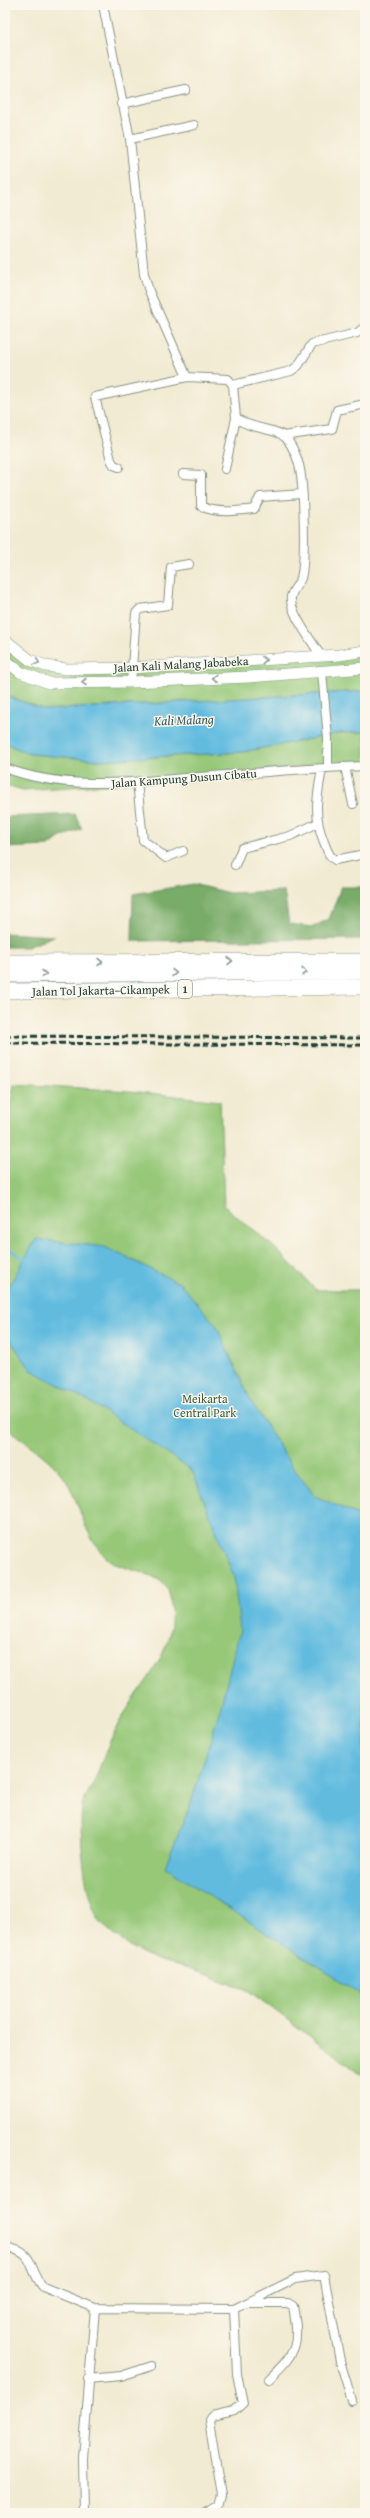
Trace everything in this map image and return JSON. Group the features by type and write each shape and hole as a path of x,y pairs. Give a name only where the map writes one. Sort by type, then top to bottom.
{"highway":[{"path":"5,962 365,961"},
{"name":"1","path":"5,975 365,972"},
{"name":"1","path":"5,988 365,986"},
{"name":"Jalan Tol Jakarta–Cikampek","path":"5,991 365,986"}],"main road":[{"name":"Jalan Kali Malang Jababeka","path":"5,640 30,660 46,666 66,668 132,668 321,656 365,651"},
{"name":"Jalan Kali Malang Jababeka","path":"5,660 20,672 49,682 131,682 249,677 365,668"},
{"path":"248,661 249,677"}],"street":[{"path":"103,5 121,104 130,139 144,274 149,292 187,377"},
{"path":"121,104 186,90"},
{"path":"130,139 194,125"},
{"path":"233,385 288,373 298,366 312,344 357,333 365,327"},
{"path":"119,467 114,465 111,460 95,397 187,377 224,378 233,385 236,418 224,469"},
{"path":"236,418 246,426 283,436 332,429 337,410 365,404"},
{"path":"283,436 292,447 299,464 302,494 301,578 291,597 293,610 321,656"},
{"path":"183,474 201,475 201,506 208,509 231,512 254,509 260,498 302,494"},
{"path":"131,682 136,613 140,609 168,605 170,567 189,564"},
{"path":"322,672 328,738 325,768 316,798 316,824 330,857 335,860 365,854"},
{"name":"Jalan Kampung Dusun Cibatu","path":"5,768 20,774 82,783 137,782 365,766"},
{"path":"345,767 353,804"},
{"path":"137,782 143,840 166,858 183,851"},
{"path":"235,866 242,848 290,836 316,824"},
{"path":"5,2247 18,2249 26,2254 42,2287 95,2308 234,2309 295,2279 324,2275 340,2361 352,2401"},
{"path":"247,2303 288,2303 293,2306 296,2323 294,2347 291,2358 269,2379"},
{"path":"84,2513 83,2458 88,2379 95,2308"},
{"path":"206,2513 218,2506 221,2495 209,2430 209,2420 212,2416 234,2411 243,2403 237,2374 234,2309"},
{"path":"88,2379 121,2376 152,2366"}],"green space":[{"path":"5,639 30,660 66,669 365,651 365,691 45,710 5,695"},
{"path":"365,732 365,761 134,783 23,790 5,785 5,743 30,754 99,760 243,752 341,733"},
{"path":"75,814 82,829 59,838 49,846 5,848 5,817"},
{"path":"193,884 229,893 284,891 289,924 313,927 329,919 341,887 365,887 365,939 132,941 133,894"},
{"path":"5,933 54,936 28,947 5,947"},
{"name":"Meikarta Central Park","path":"14,1084 129,1091 220,1101 224,1206 275,1248 316,1290 365,1290 365,2077 246,1989 182,1966 152,1958 132,1948 112,1933 102,1923 96,1914 91,1901 82,1851 82,1808 116,1728 158,1663 165,1649 170,1633 170,1597 167,1588 161,1581 144,1573 116,1564 108,1559 92,1539 66,1480 46,1458 5,1426 5,1140"}],"water":[{"name":"Kali Malang","path":"365,691 365,732 341,733 243,752 99,760 30,754 5,743 5,695 45,710"},
{"path":"36,1239 105,1247 181,1284 216,1325 251,1401 291,1465 315,1496 356,1514 365,1514 365,1997 165,1867 190,1806 220,1709 240,1630 234,1577 192,1470 90,1402 31,1370 5,1333 5,1293"}],"waterway":[{"path":"5,1247 25,1259"}],"railway":[{"path":"5,1036 365,1038"},
{"path":"5,1043 365,1045"}]}
